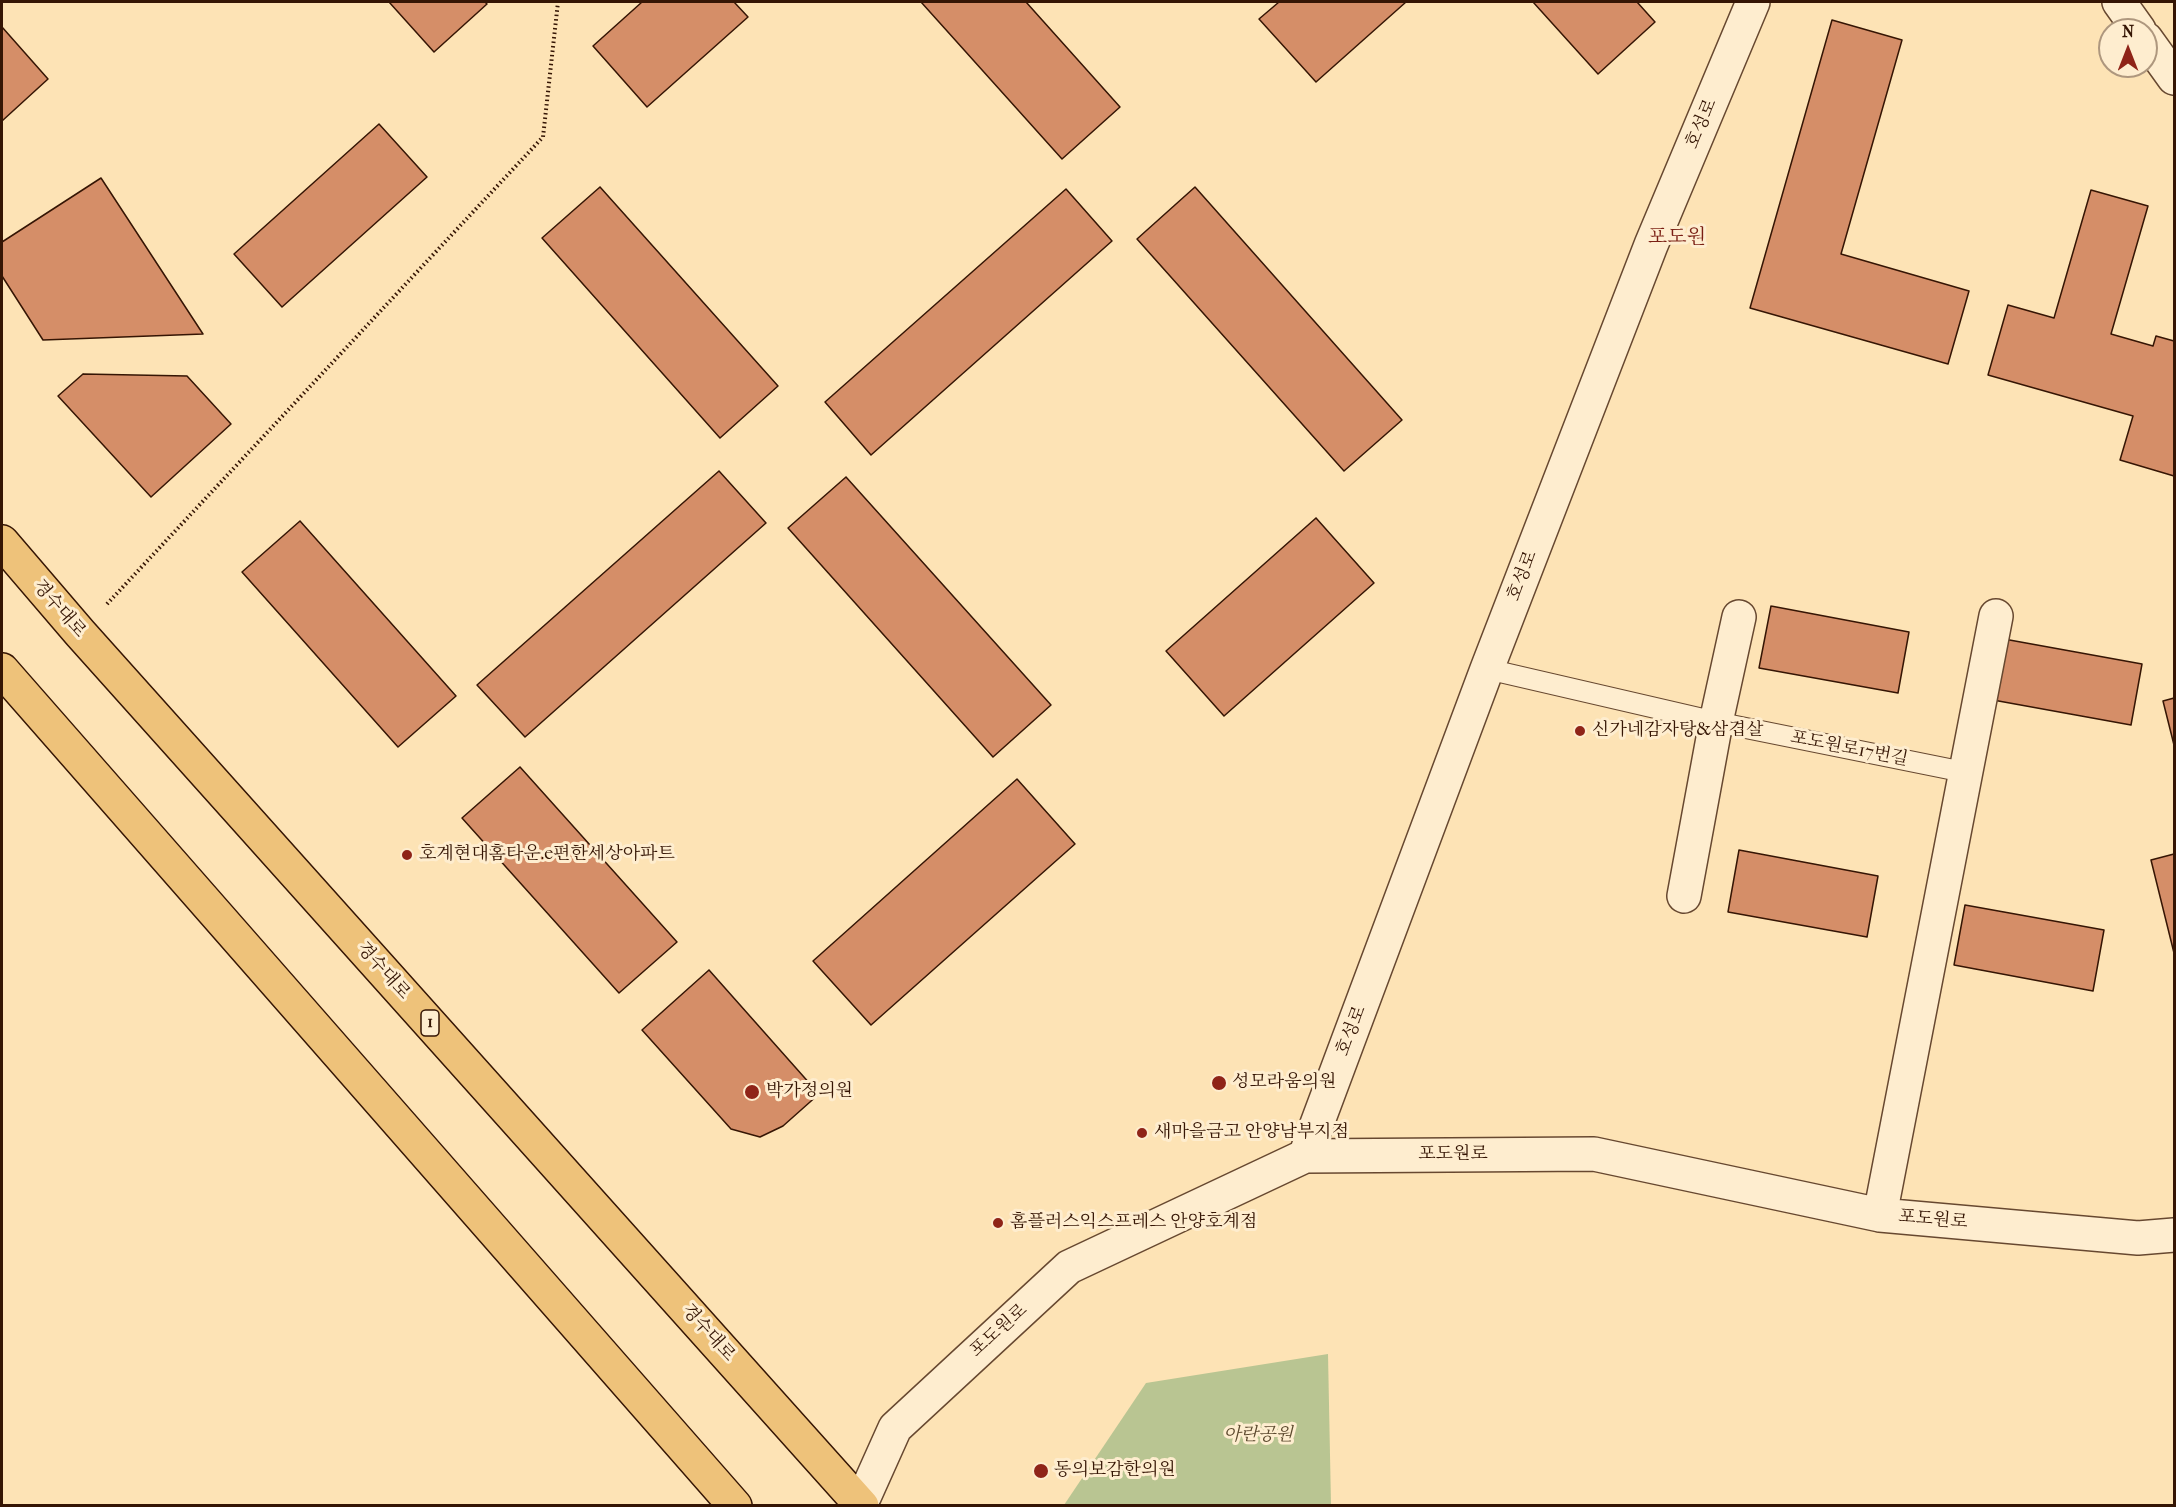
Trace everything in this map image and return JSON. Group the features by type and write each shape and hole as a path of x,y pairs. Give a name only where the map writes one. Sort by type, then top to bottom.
{"main road":[{"name":"경수대로","path":"2,542 80,633 861,1505"},
{"path":"2,670 735,1506"}],"street":[{"name":"호성로","path":"1305,1156 1487,669 1652,245 1753,2"},
{"path":"2119,2 2130,18"},
{"path":"2158,55 2175,78"},
{"path":"1880,1215 1996,615"},
{"path":"1684,896 1716,722 1739,617"},
{"name":"포도원로","path":"861,1505 895,1428 1070,1267 1305,1156 1594,1154 1880,1215 2138,1238 2175,1235"}],"lane":[{"name":"포도원로17번길","path":"1487,669 1716,722 1964,772"}],"path":[{"path":"80,633 543,137 558,2"}],"green space":[{"name":"아란공원","path":"1328,1354 1331,1505 1064,1505 1146,1383"}],"building":[{"path":"389,2 485,2 487,4 434,52"},
{"path":"642,2 734,2 748,17 647,107 593,46"},
{"path":"921,2 1026,2 1120,107 1062,159"},
{"path":"1279,2 1406,2 1316,82 1259,19"},
{"path":"1533,2 1637,2 1655,22 1598,74"},
{"path":"1832,20 1902,40 1841,254 1969,291 1948,364 1750,308"},
{"path":"2,27 48,79 2,121"},
{"path":"379,124 427,177 282,307 234,254"},
{"path":"101,178 203,334 43,340 2,276 2,242"},
{"path":"600,187 778,386 720,438 542,238"},
{"path":"1195,187 1402,420 1344,471 1137,239"},
{"path":"1066,189 1112,241 871,455 825,402"},
{"path":"2091,190 2148,206 2111,334 2153,346 2156,336 2174,341 2174,476 2120,460 2133,416 1988,375 2008,305 2054,318"},
{"path":"83,374 187,376 231,424 151,497 58,396"},
{"path":"719,471 766,523 525,737 477,685"},
{"path":"846,477 1051,705 993,757 788,528"},
{"path":"1316,518 1374,583 1224,716 1166,651"},
{"path":"300,521 456,696 398,747 242,572"},
{"path":"1771,606 1909,632 1898,693 1759,668"},
{"path":"2004,639 2142,664 2131,725 1993,700"},
{"path":"2174,698 2174,745 2163,701"},
{"path":"520,767 677,942 619,993 462,818"},
{"path":"1017,779 1075,844 871,1025 813,961"},
{"path":"1739,850 1878,876 1867,937 1728,912"},
{"path":"2174,854 2174,953 2151,860"},
{"path":"1965,905 2104,930 2093,991 1954,965"},
{"path":"709,970 819,1094 783,1126 760,1137 731,1129 642,1030"}],"place":[{"name":"신가네감자탕&삼겹살","path":"1580,731"},
{"name":"호계현대홈타운.e편한세상아파트","path":"407,855"},
{"name":"성모라움의원","path":"1219,1083"},
{"name":"박가정의원","path":"752,1092"},
{"name":"새마을금고 안양남부지점","path":"1142,1133"},
{"name":"홈플러스익스프레스 안양호계점","path":"998,1223"},
{"name":"동의보감한의원","path":"1041,1471"}],"district":[{"name":"포도원","path":"1677,238"}]}
